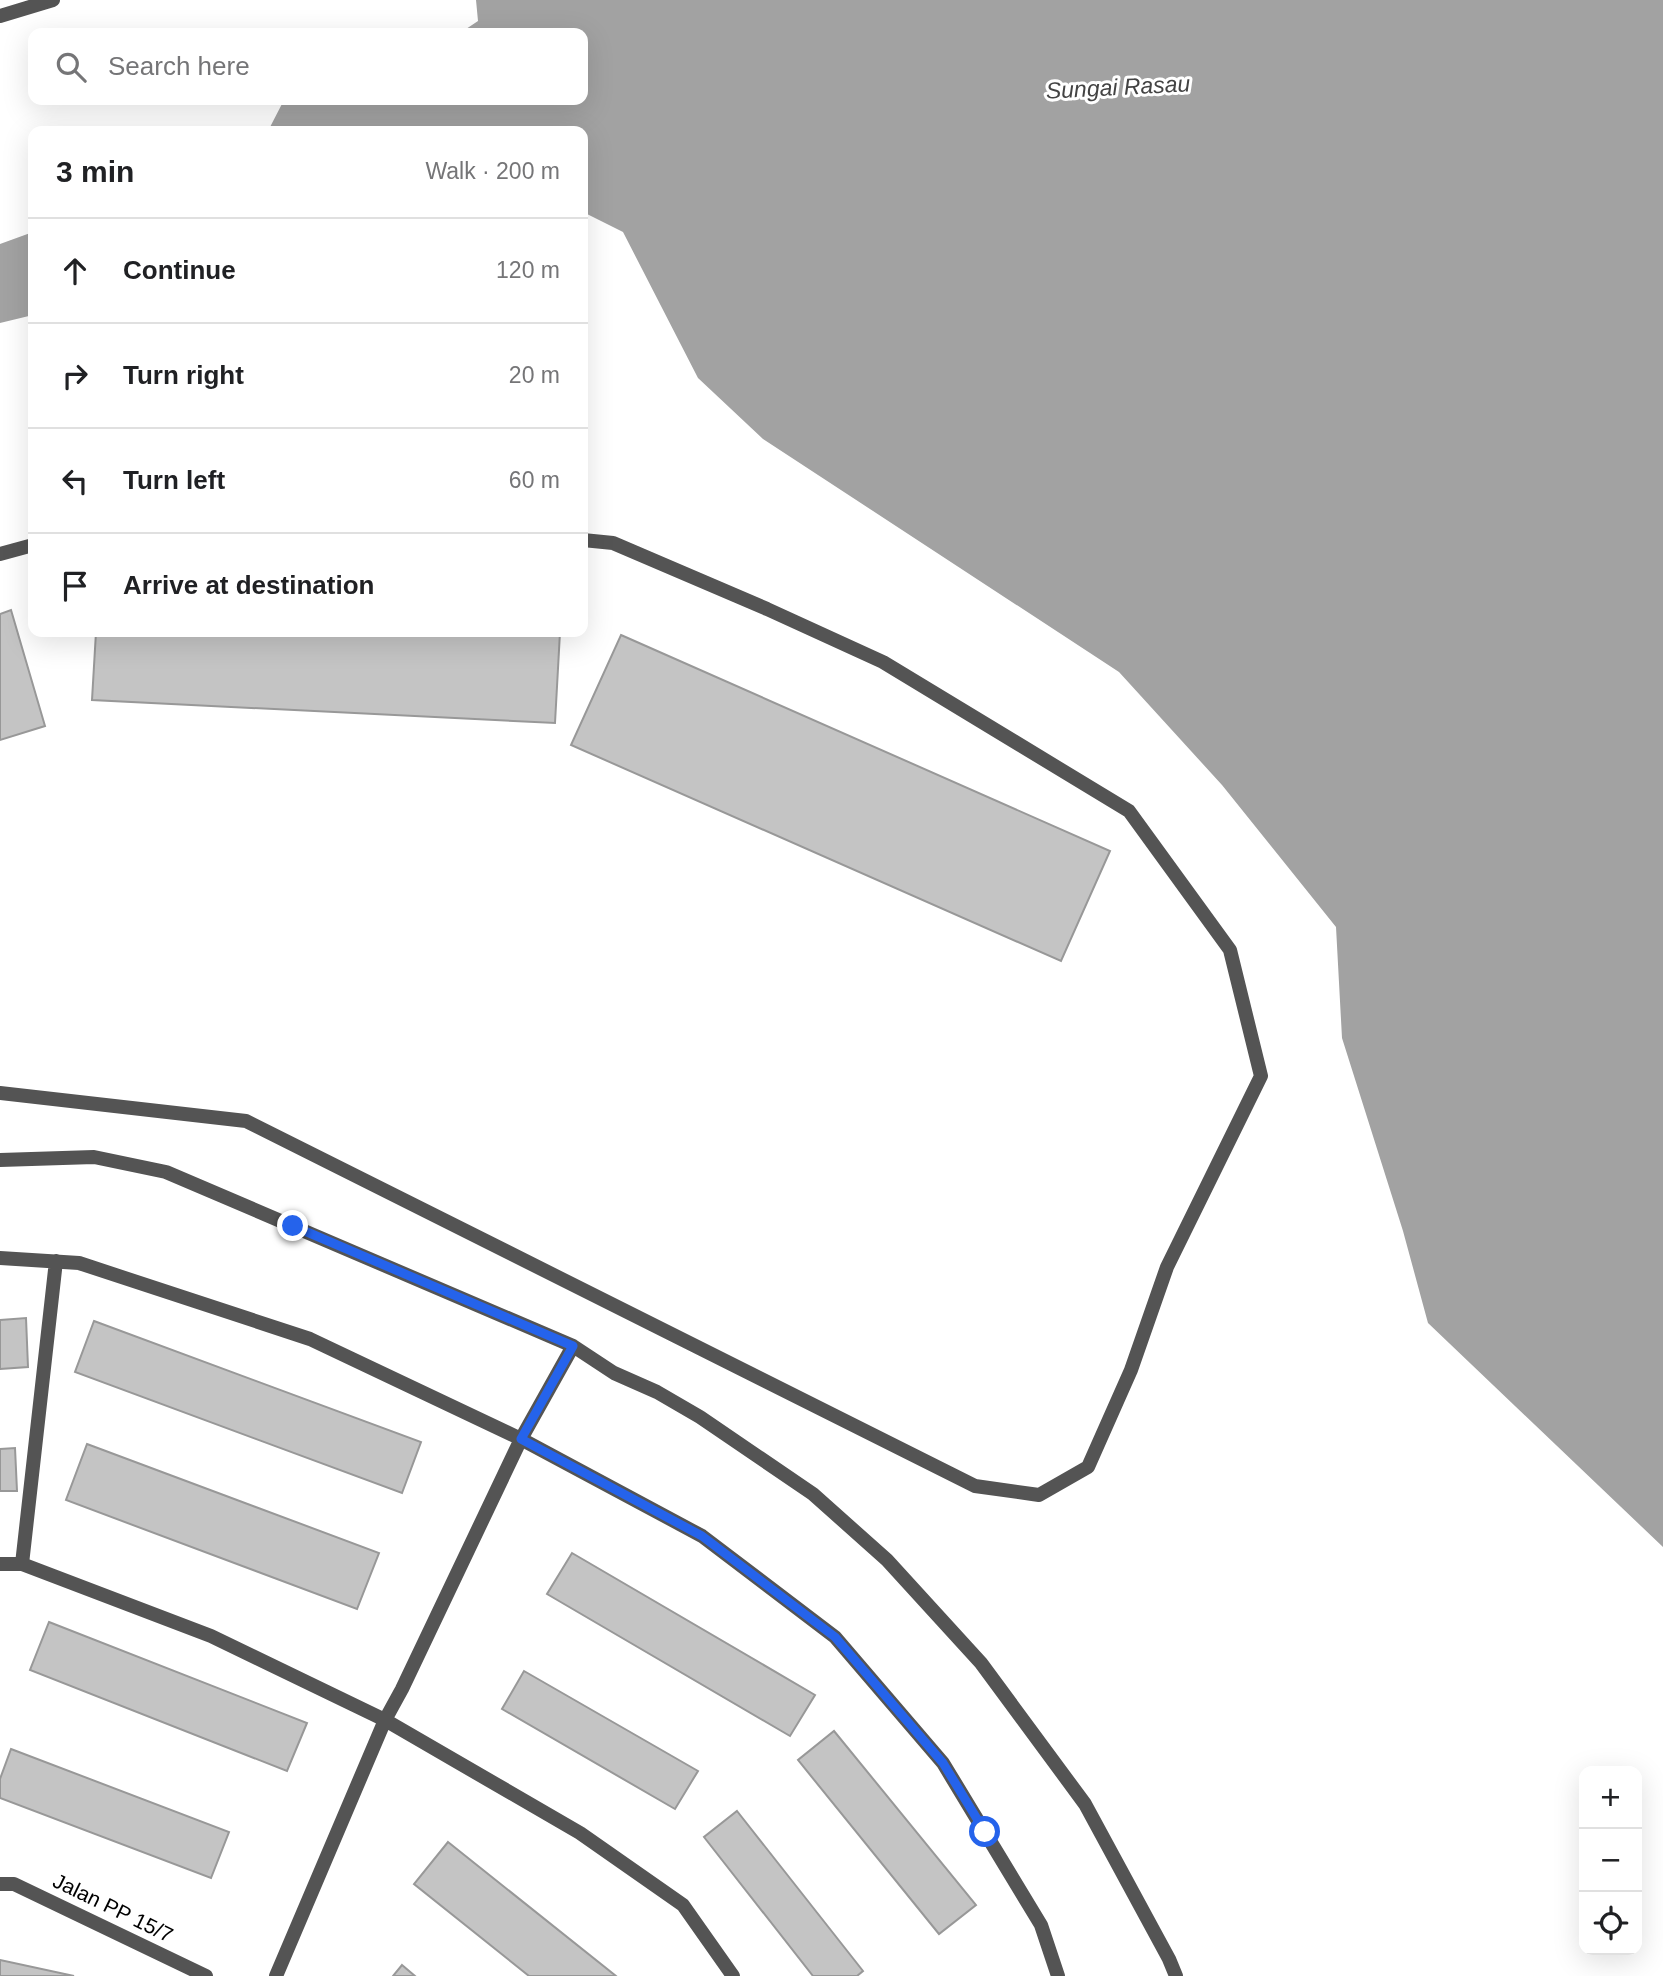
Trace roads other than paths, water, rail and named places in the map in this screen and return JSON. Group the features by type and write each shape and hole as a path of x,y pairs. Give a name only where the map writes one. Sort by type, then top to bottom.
{"street":[{"path":"0,16 53,0"},
{"path":"0,1093 246,1121 975,1486 1039,1495 1088,1467 1131,1370 1167,1267 1261,1076 1230,950 1129,811 883,662 613,543 588,540"},
{"path":"0,554 28,546"},
{"path":"0,1160 94,1157 166,1171 573,1346 614,1373 657,1392 700,1417 813,1493 887,1560 981,1663 1085,1804 1176,1976"},
{"path":"0,1258 79,1263 310,1339 521,1439 702,1536 835,1637 943,1763 1041,1925 1058,1976"},
{"path":"22,1564 56,1261"},
{"path":"276,1976 385,1720 521,1439 573,1346"},
{"path":"0,1564 22,1564 211,1636 385,1720 580,1833 683,1905 733,1976"},
{"name":"Jalan PP 15/7","path":"0,1884 14,1884 206,1976"}],"water":[{"name":"Sungai Rasau","path":"476,0 1663,0 1663,1547 1428,1323 1403,1231 1342,1038 1336,927 1222,785 1119,672 763,439 698,378 623,232 588,214 588,126 271,126 281,105 588,105 588,28 468,28 478,21"},
{"path":"28,234 28,316 0,323 0,244"}]}
